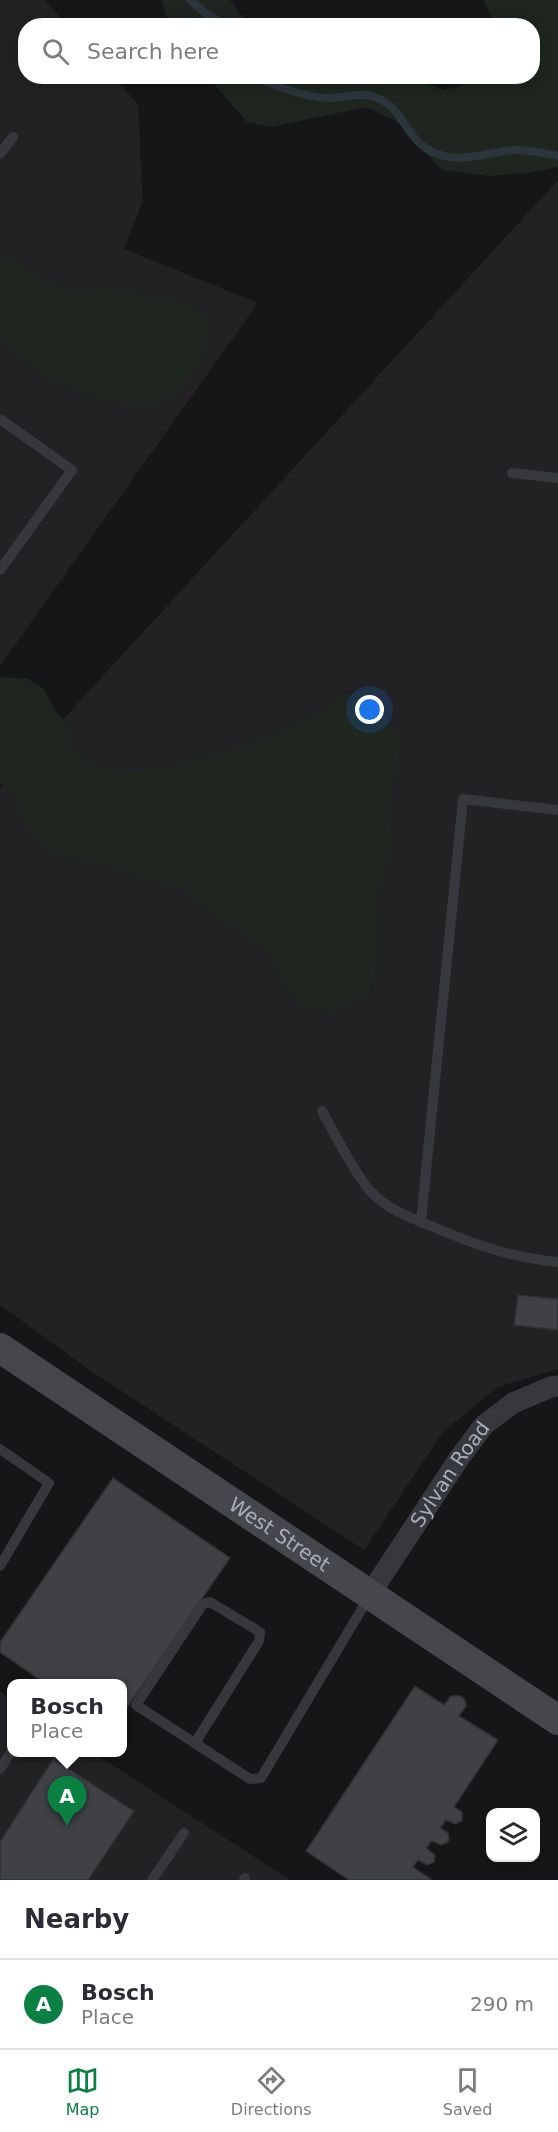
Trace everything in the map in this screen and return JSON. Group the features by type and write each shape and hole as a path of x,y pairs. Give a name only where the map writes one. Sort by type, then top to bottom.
{"street":[{"name":"West Street","path":"0,1348 558,1720"},
{"name":"Sylvan Road","path":"370,1594 460,1457 484,1425 513,1403 558,1386"}],"lane":[{"path":"0,154 13,137"},
{"path":"0,419 72,470 0,570"},
{"path":"512,474 558,478"},
{"path":"421,1222 463,799 558,810"},
{"path":"322,1111 366,1186 384,1204 481,1247 526,1258 558,1262"},
{"path":"0,1449 49,1483 0,1566"},
{"path":"195,1743 259,1641 260,1632 210,1602 203,1604 136,1705 250,1779 261,1778 370,1594"},
{"path":"152,1880 184,1833"}],"shaded area":[{"path":"0,0 45,0 61,18 18,18 18,84 119,84 138,104 143,201 124,249 258,303 0,666"},
{"path":"162,0 230,0 244,18 167,18"},
{"path":"484,0 558,0 558,167 527,173 489,176 442,170 398,122 366,107 272,127 247,122 214,84 427,84 444,90 466,84 540,84 540,18 491,18"},
{"path":"558,180 558,1369 498,1387 443,1432 364,1550 91,1371 0,1305 0,788"},
{"path":"0,252 41,279 72,292 112,288 181,303 206,315 208,333 199,366 175,394 157,406 109,401 42,375 0,341"},
{"path":"0,677 28,679 43,688 56,712 70,727 67,744 78,756 99,766 131,773 171,766 240,748 319,714 339,695 367,693 384,707 386,719 397,731 401,745 392,785 390,819 393,845 376,892 378,957 370,993 331,1012 301,1005 284,986 276,959 175,886 109,866 49,852 33,836 20,814 12,789 0,783"},
{"path":"0,1691 7,1696 7,1757 100,1757 290,1880 0,1880"}],"building":[{"path":"518,1295 558,1299 558,1330 514,1325"},
{"path":"113,1478 230,1558 127,1708 127,1679 39,1679 0,1652 0,1642"},
{"path":"415,1686 444,1705 451,1696 461,1696 466,1706 459,1716 498,1740 454,1807 462,1812 462,1821 455,1824 446,1820 440,1828 448,1833 448,1842 441,1845 432,1841 426,1848 435,1855 434,1862 427,1865 418,1860 413,1867 432,1880 349,1880 306,1851"},
{"path":"53,1759 134,1811 88,1880 0,1880 0,1842"}],"waterway":[{"path":"190,0 213,18"},
{"path":"273,84 312,96 334,98 364,95 377,98 395,111 423,147 449,157 472,157 518,150 558,156"}],"place":[{"name":"Bosch","path":"67,1826"}]}
